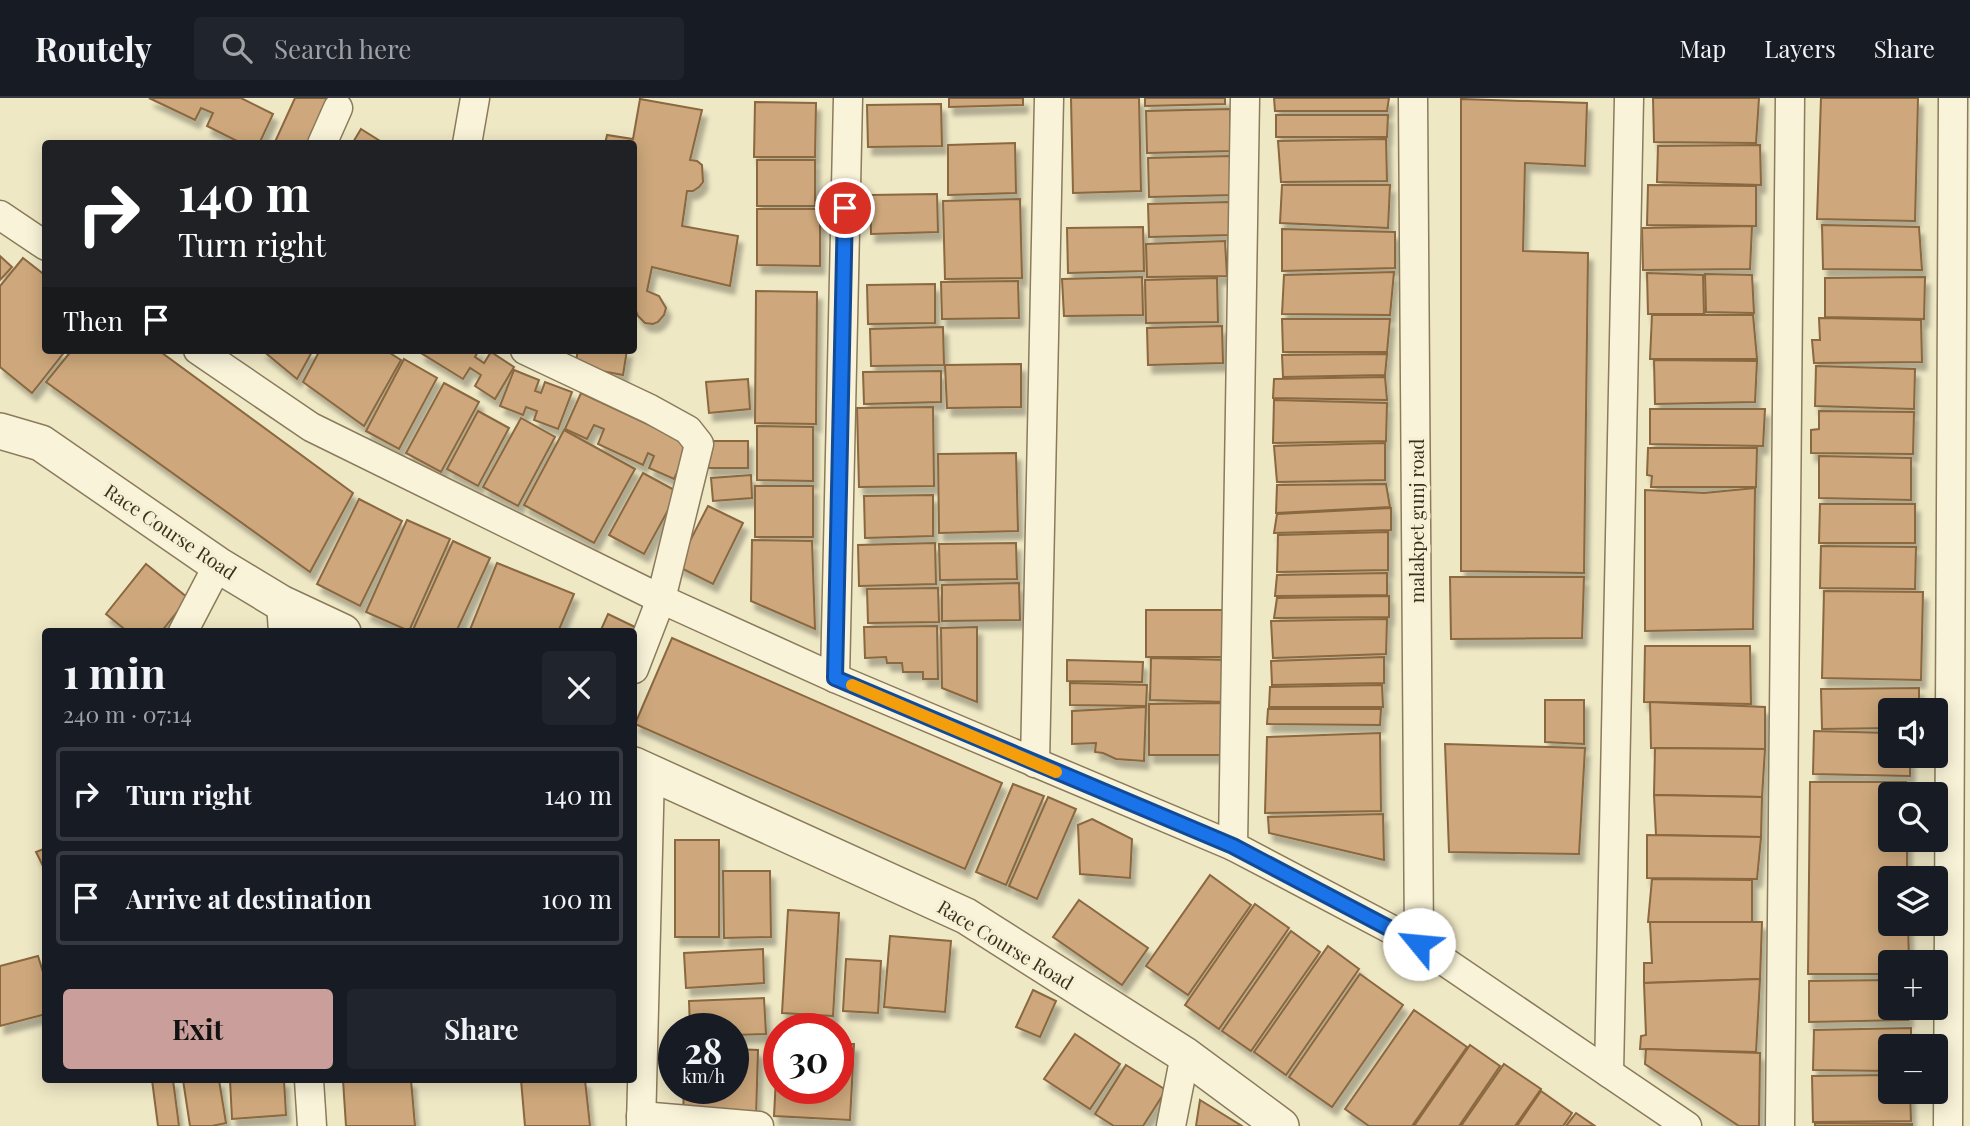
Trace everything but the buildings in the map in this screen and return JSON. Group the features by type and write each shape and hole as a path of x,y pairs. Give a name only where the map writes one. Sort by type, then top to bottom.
{"street":[{"path":"468,140 475,98"},
{"path":"835,678 848,98"},
{"path":"1035,763 1049,98"},
{"path":"1233,846 1245,98"},
{"name":"malakpet gunj road","path":"1413,98 1419,944"},
{"path":"1609,1073 1629,98"},
{"path":"1780,1126 1790,98"},
{"path":"1948,1126 1953,98"},
{"path":"323,140 338,108"},
{"path":"0,215 42,243"},
{"path":"204,354 311,427 661,599 835,678 1233,846 1419,944 1687,1126"},
{"path":"533,354 679,425 688,430 699,444 661,599 637,660"},
{"name":"Race Course Road","path":"0,431 41,443 218,565 282,617 327,628"},
{"path":"185,628 218,565"},
{"path":"642,768 641,1121 759,1126"},
{"name":"Race Course Road","path":"642,768 966,916 1185,1055 1281,1126"},
{"path":"1171,1126 1185,1055"},
{"path":"309,1083 312,1126"}],"slow traffic":[{"path":"852,685 1056,772"}],"route":[{"path":"845,208 835,678 1233,846 1419,944"}]}
